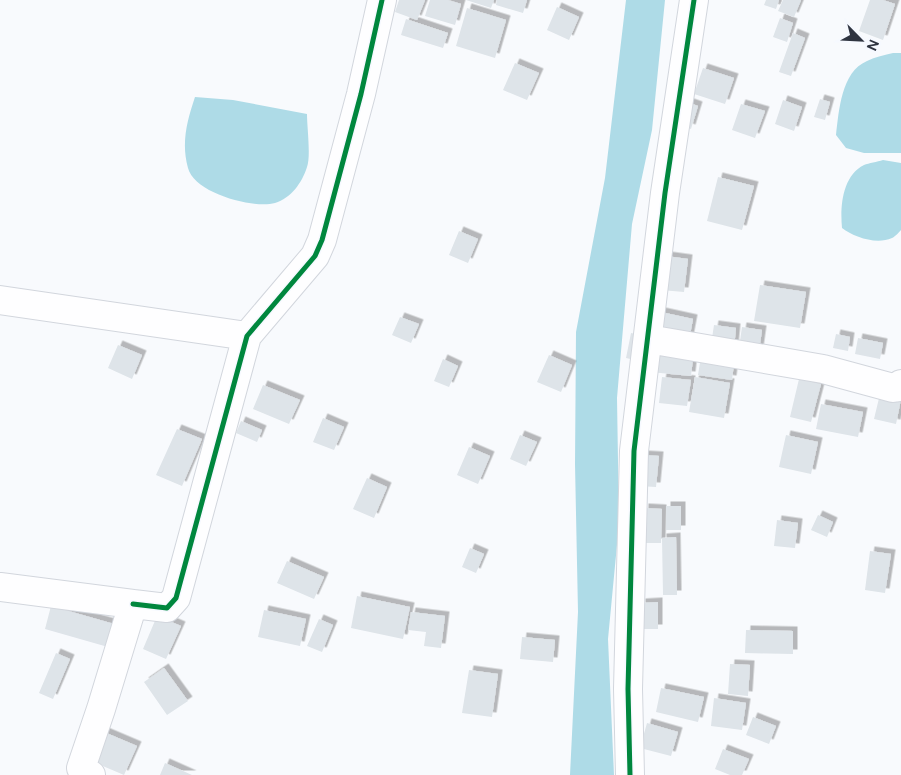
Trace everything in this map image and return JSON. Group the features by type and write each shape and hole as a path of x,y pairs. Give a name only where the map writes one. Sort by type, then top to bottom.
{"street":[{"path":"0,587 167,608 176,598 246,336 315,256 322,240 361,94 382,0"},
{"path":"630,775 628,689 634,451 665,193 694,0"},
{"path":"0,300 246,336"},
{"path":"648,339 823,369 893,388 900,387 901,384"},
{"path":"91,775 80,768 101,709 133,604"}],"water":[{"path":"626,0 665,0 652,130 632,224 617,398 619,524 608,639 614,775 570,775 578,612 575,464 576,332 605,178"},
{"path":"901,53 901,153 864,153 846,148 836,135 840,104 847,83 858,66 873,58"},
{"path":"195,97 233,100 307,114 309,149 307,167 302,179 291,194 275,203 253,204 212,192 193,177 186,159 185,141 187,123"},
{"path":"883,160 901,163 901,230 892,238 879,241 859,237 842,228 841,211 844,193 851,177 864,165"}],"building":[{"path":"399,0 425,0 417,20 395,12"},
{"path":"430,0 448,0 461,4 455,25 425,16"},
{"path":"466,0 494,0 491,8"},
{"path":"497,0 527,0 523,13 496,5"},
{"path":"766,0 779,0 776,9 764,5"},
{"path":"783,0 801,0 794,17 778,11"},
{"path":"870,0 883,0 895,4 883,40 859,31"},
{"path":"557,7 579,17 569,40 547,30"},
{"path":"467,8 506,20 495,58 456,46"},
{"path":"780,18 793,23 787,42 773,37"},
{"path":"406,19 448,33 443,48 401,35"},
{"path":"793,33 805,38 791,76 779,72"},
{"path":"515,63 539,73 527,100 503,90"},
{"path":"703,68 734,78 725,104 694,94"},
{"path":"820,99 830,102 825,120 814,117"},
{"path":"783,100 802,107 794,131 775,124"},
{"path":"684,101 698,106 691,129 677,123"},
{"path":"741,104 765,111 755,138 732,130"},
{"path":"718,177 754,186 742,230 707,221"},
{"path":"459,231 478,239 468,263 449,255"},
{"path":"666,256 688,259 684,292 661,290"},
{"path":"760,285 806,292 800,328 754,321"},
{"path":"661,312 693,319 689,340 656,333"},
{"path":"400,317 419,324 411,343 392,335"},
{"path":"714,325 736,328 734,348 711,345"},
{"path":"742,327 762,330 759,351 739,348"},
{"path":"631,333 644,336 639,361 626,358"},
{"path":"836,334 850,337 848,351 833,348"},
{"path":"858,338 883,343 880,359 855,354"},
{"path":"653,344 694,349 691,376 650,372"},
{"path":"118,345 142,355 132,379 108,368"},
{"path":"702,350 735,355 732,380 698,375"},
{"path":"549,355 572,365 561,392 537,382"},
{"path":"443,359 458,366 449,387 434,381"},
{"path":"662,377 691,380 687,406 659,403"},
{"path":"695,377 730,383 724,418 689,412"},
{"path":"799,379 821,384 811,422 790,417"},
{"path":"263,385 300,400 289,424 253,409"},
{"path":"880,394 901,399 896,424 874,419"},
{"path":"821,404 863,412 858,437 816,429"},
{"path":"323,418 344,427 334,450 313,442"},
{"path":"241,421 262,430 257,442 236,433"},
{"path":"177,429 202,439 182,486 156,475"},
{"path":"520,435 537,442 526,466 510,459"},
{"path":"786,435 818,442 811,474 779,467"},
{"path":"469,447 490,456 478,484 457,475"},
{"path":"642,455 659,456 656,487 639,486"},
{"path":"367,478 387,487 374,518 353,509"},
{"path":"666,506 681,506 681,530 666,530"},
{"path":"644,508 662,509 661,543 643,543"},
{"path":"818,515 833,522 827,537 811,530"},
{"path":"777,520 798,523 795,548 774,546"},
{"path":"676,537 677,595 663,595 662,538"},
{"path":"470,548 484,554 476,573 462,567"},
{"path":"870,551 891,554 885,593 865,590"},
{"path":"287,561 324,577 314,599 277,583"},
{"path":"357,596 410,607 403,639 351,628"},
{"path":"658,602 658,629 641,629 641,603"},
{"path":"51,606 114,624 108,647 45,629"},
{"path":"264,610 306,619 300,646 258,637"},
{"path":"411,612 445,616 441,648 424,646 426,632 408,630"},
{"path":"157,616 181,626 166,659 143,649"},
{"path":"319,619 333,625 322,652 307,646"},
{"path":"746,630 793,631 793,654 745,653"},
{"path":"522,637 555,640 553,662 520,659"},
{"path":"56,653 70,659 53,699 39,693"},
{"path":"730,664 750,665 748,696 728,694"},
{"path":"164,668 188,701 167,715 144,682"},
{"path":"469,670 498,674 492,717 462,713"},
{"path":"661,688 704,697 698,722 656,712"},
{"path":"714,698 746,703 742,730 711,726"},
{"path":"753,717 776,726 769,744 746,735"},
{"path":"647,723 678,732 671,756 640,748"},
{"path":"104,732 137,746 124,775 91,761"},
{"path":"723,749 749,759 742,775 730,775 715,769"},
{"path":"165,763 192,775 160,775"}],"cycle path":[{"path":"133,604 167,608 176,598 247,336 315,256 322,240 361,94 382,0"},
{"path":"630,775 628,689 634,451 665,193 694,0"}]}
